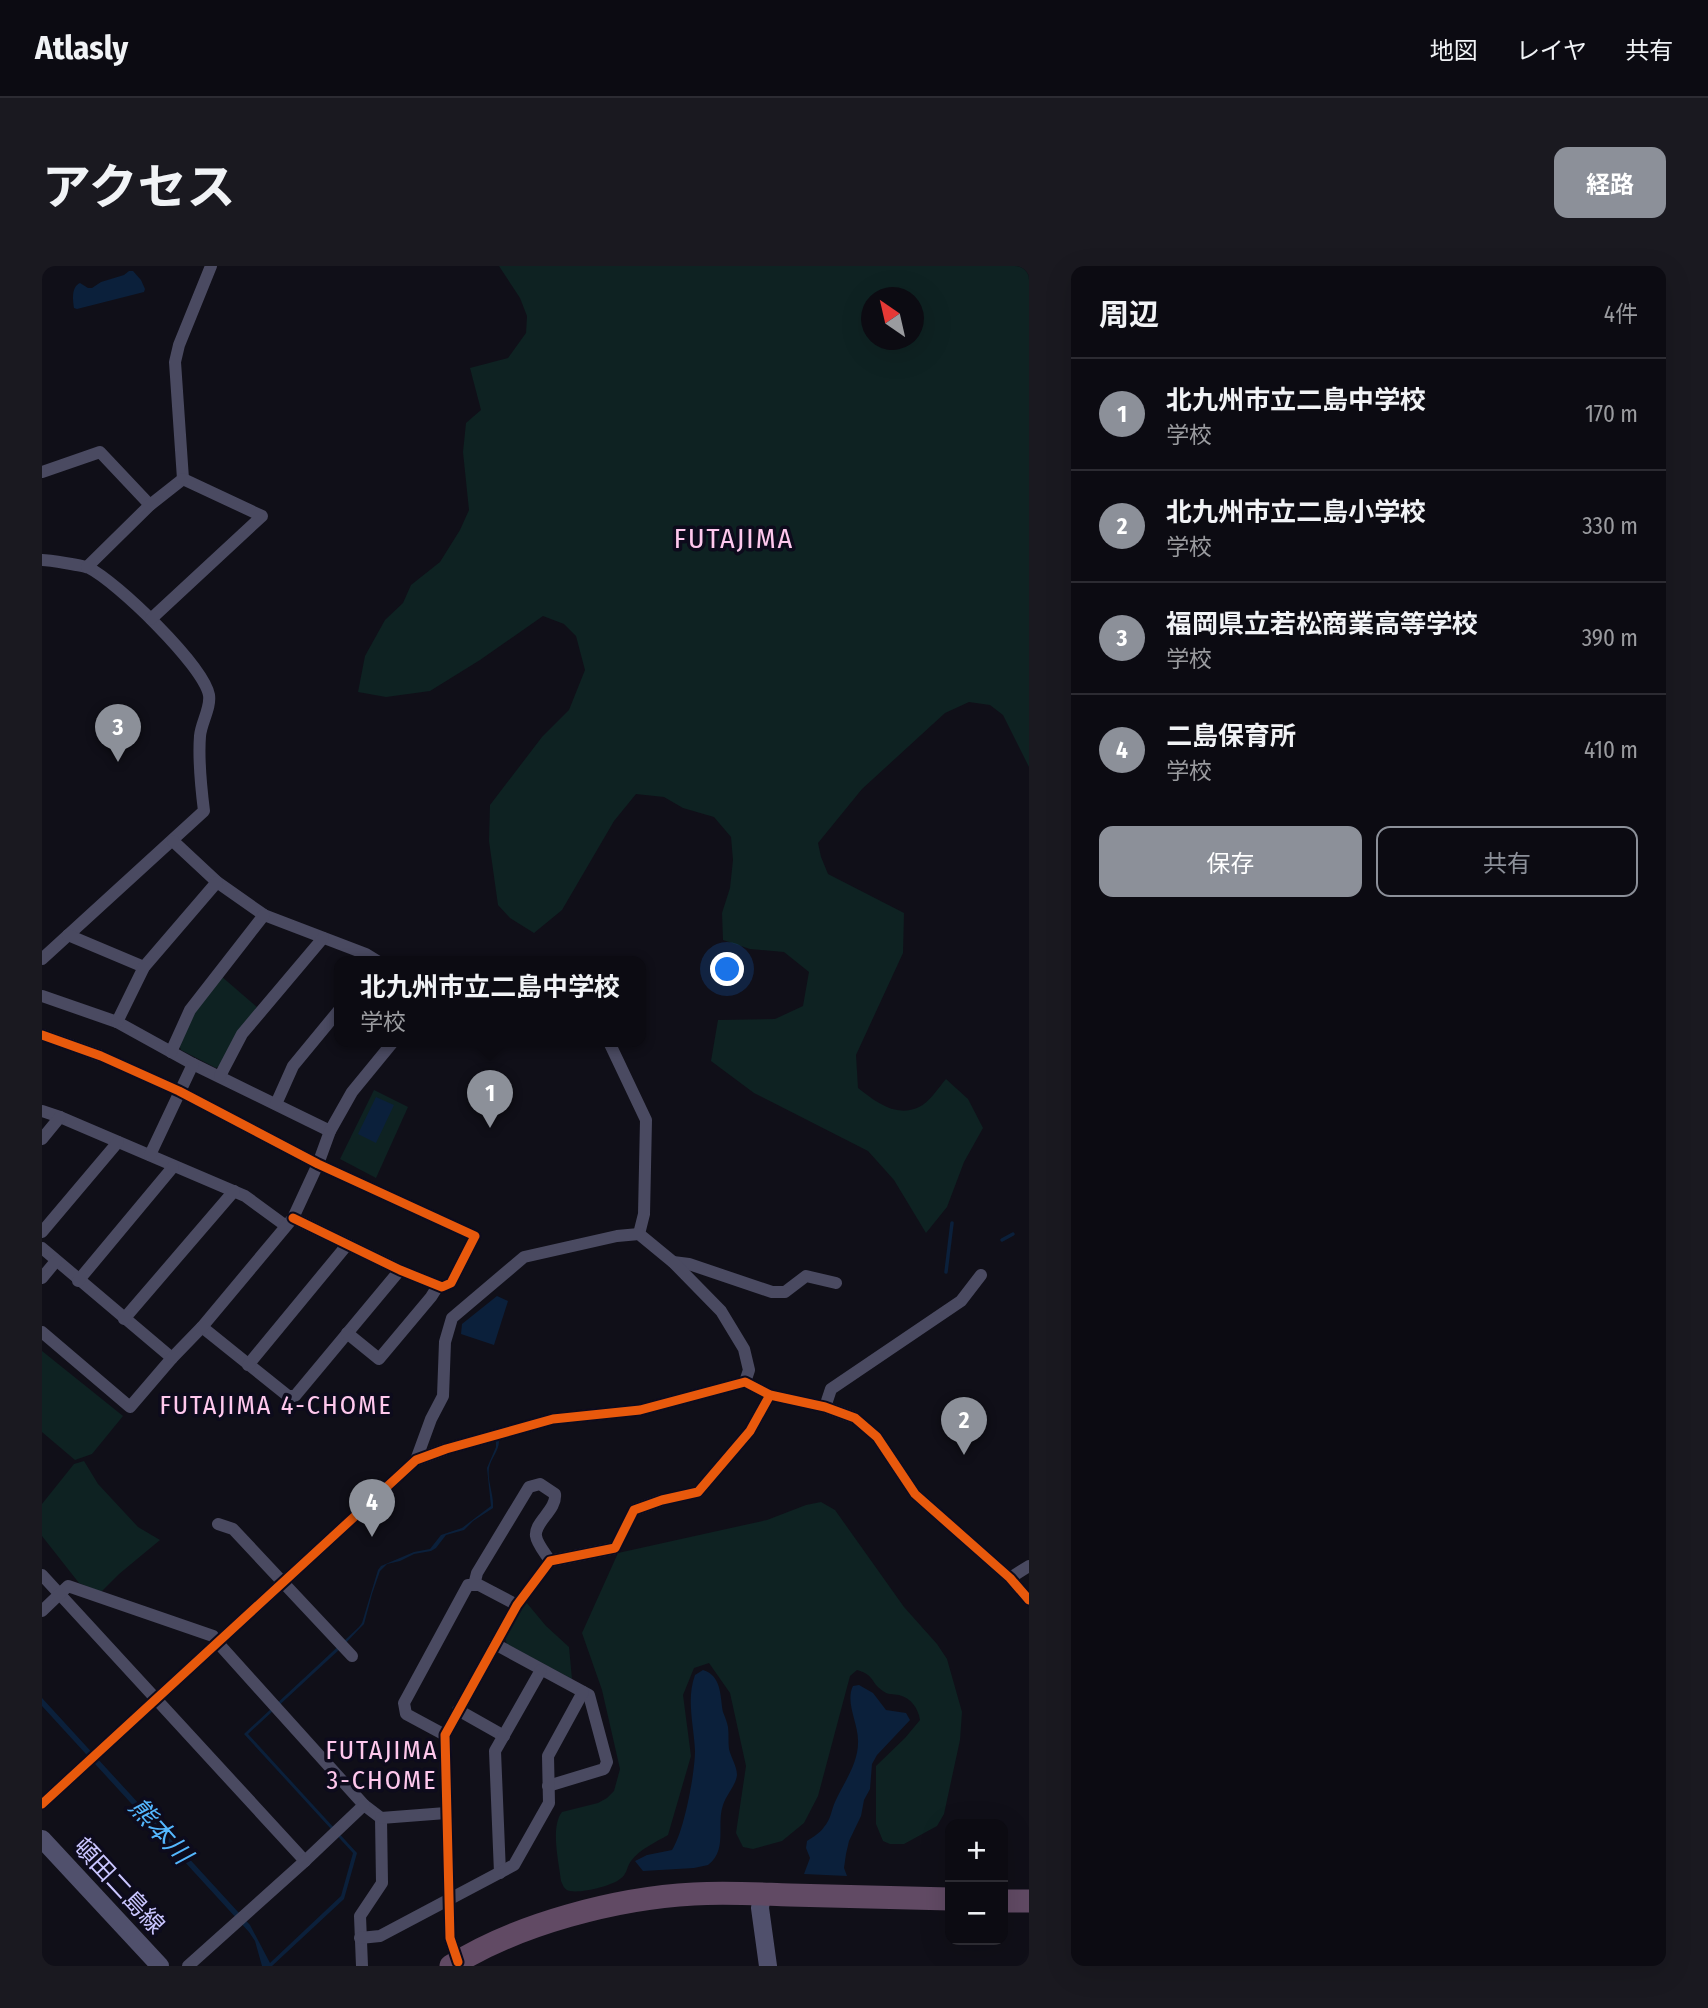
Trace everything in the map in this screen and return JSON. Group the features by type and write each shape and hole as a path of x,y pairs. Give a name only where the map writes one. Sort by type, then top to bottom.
{"highway":[{"path":"462,1964 582,1923 641,1913 761,1901 945,1899"},
{"path":"761,1901 945,1913"},
{"path":"1008,1901 1029,1902"},
{"path":"1008,1915 1029,1916"}],"main road":[{"name":"頓田二島線","path":"42,1839 160,1966"},
{"path":"761,1901 768,1966"}],"street":[{"path":"183,479 175,362 179,345 211,266"},
{"path":"42,472 100,452 150,505"},
{"path":"88,567 150,505 183,479"},
{"path":"151,619 262,516 183,479"},
{"path":"42,560 88,567 127,595 204,681 209,698 200,734 204,811 42,959"},
{"path":"173,841 217,881 264,915 369,956"},
{"path":"117,1022 144,967 217,881"},
{"path":"171,1052 190,1010 264,915"},
{"path":"68,935 144,967"},
{"path":"220,1076 242,1034 323,938"},
{"path":"42,996 117,1022 193,1064 330,1131"},
{"path":"276,1104 293,1066 334,1016"},
{"path":"42,1035 101,1056 179,1091 318,1164 475,1236 451,1283 438,1286 348,1245 289,1222 234,1191 42,1111"},
{"path":"42,1332 130,1407 202,1327 289,1222 318,1164 330,1131 352,1092 389,1047"},
{"path":"611,1047 646,1120 644,1214 639,1234"},
{"path":"150,1155 193,1064"},
{"path":"42,1139 60,1117"},
{"path":"42,1232 118,1142"},
{"path":"79,1281 173,1167"},
{"path":"124,1319 234,1191"},
{"path":"416,1460 431,1419 443,1396 445,1342 452,1318 524,1257 617,1236 639,1234 673,1262 721,1311 744,1349 749,1370 745,1382"},
{"path":"248,1365 348,1245"},
{"path":"42,1248 172,1358"},
{"path":"42,1278 56,1261"},
{"path":"673,1262 690,1264 772,1292 785,1292 806,1276 836,1283"},
{"path":"202,1327 288,1396 295,1396 400,1270"},
{"path":"825,1407 831,1389 961,1301 981,1275"},
{"path":"347,1333 379,1359 438,1286"},
{"path":"42,1804 416,1460 553,1419 640,1410 745,1382 771,1395 825,1407 855,1418 877,1437 915,1494 1010,1578 1029,1600"},
{"path":"462,1964 450,1938 446,1813 445,1735 458,1710 517,1605 550,1562 615,1548 634,1510 698,1492 751,1431 771,1395"},
{"path":"474,1585 477,1573 529,1487 540,1484 555,1494 555,1501 536,1531 536,1538 550,1562"},
{"path":"218,1524 233,1529 352,1656"},
{"path":"1010,1578 1029,1566"},
{"path":"42,1575 305,1861"},
{"path":"445,1735 406,1714 404,1703 468,1585 479,1585 517,1605"},
{"path":"42,1611 68,1586 214,1636 364,1805 381,1818 446,1813"},
{"path":"495,1644 589,1695 607,1762 604,1769 548,1786"},
{"path":"500,1873 495,1751 541,1670"},
{"path":"360,1938 380,1936 514,1866 549,1803 548,1756 583,1692"},
{"path":"458,1710 504,1736"},
{"path":"188,1966 364,1805"},
{"path":"362,1966 360,1916 382,1883 381,1818"}],"green space":[{"path":"499,266 1029,266 1029,767 1003,715 990,705 969,702 945,713 862,789 818,843 828,874 904,913 903,953 856,1055 858,1088 887,1107 902,1111 919,1107 926,1102 946,1079 968,1099 983,1128 964,1162 947,1207 926,1233 894,1180 868,1151 754,1093 711,1061 718,1020 775,1019 803,1006 809,972 784,952 750,949 723,940 722,913 730,888 733,860 731,837 714,817 683,808 664,797 636,794 614,821 562,910 534,933 510,918 498,905 489,841 490,805 542,737 569,710 585,670 576,636 564,624 543,616 430,691 386,697 358,692 365,656 385,620 403,603 411,585 440,562 469,510 463,452 466,423 481,410 470,368 508,358 526,333 527,316 520,298"},
{"path":"221,976 258,1008 221,1065 216,1068 181,1050 178,1042 195,1009"},
{"path":"374,1090 408,1107 376,1178 340,1159"},
{"path":"42,1351 123,1416 92,1454 75,1460 42,1432"},
{"path":"84,1461 98,1484 138,1527 160,1540 101,1592 79,1583 42,1536 42,1504 74,1464"},
{"path":"821,1502 835,1510 904,1607 947,1659 962,1712 960,1740 944,1814 937,1826 904,1844 883,1841 876,1824 876,1766 920,1720 918,1711 910,1701 903,1696 885,1692 870,1676 857,1670 850,1676 818,1796 804,1823 782,1841 753,1849 743,1847 736,1833 746,1766 730,1693 709,1663 694,1668 683,1695 691,1756 668,1835 639,1853 616,1882 586,1891 567,1890 561,1881 557,1855 558,1819 562,1812 598,1803 607,1798 614,1791 620,1769 602,1690 582,1633 618,1553 767,1520"},
{"path":"526,1602 546,1626 569,1647 572,1679 507,1644 505,1638"}],"water":[{"path":"133,271 141,280 144,292 74,308 73,294 77,285 80,283 92,288"},
{"path":"376,1097 394,1105 376,1143 358,1134"},
{"path":"497,1296 508,1301 494,1345 461,1334 462,1324"},
{"name":"熊本川","path":"496,1441 499,1441 499,1445 489,1473 493,1508 464,1530 446,1535 431,1551 387,1564 380,1571 364,1624 248,1734 357,1853 344,1899 272,1966 262,1966 255,1941 249,1932 42,1706 42,1698 250,1925 270,1963 341,1896 353,1853 244,1734 359,1627 381,1566 414,1552 430,1549 441,1535 462,1528 491,1506 487,1468"},
{"path":"703,1670 714,1677 719,1687 728,1727 729,1749 737,1772 735,1783 724,1801 721,1813 718,1852 708,1865 643,1871 635,1861 647,1855 672,1850 681,1830 695,1761 691,1713 692,1684 695,1675"},
{"path":"859,1685 873,1693 886,1710 906,1713 910,1720 872,1764 870,1789 846,1854 844,1868 847,1876 804,1874 810,1858 806,1848 807,1841 828,1821 856,1757 857,1733 850,1699 853,1686"}],"waterway":[{"path":"946,1272 952,1223"},
{"path":"1002,1240 1013,1234"}],"cycle path":[{"path":"42,1035 101,1056 179,1091 318,1164 475,1236 451,1283 442,1287 400,1270 293,1218"},
{"path":"42,1804 416,1460 553,1419 640,1410 745,1382 770,1395 825,1407 855,1418 877,1437 915,1494 1010,1578 1029,1600"},
{"path":"458,1962 450,1938 445,1735 517,1605 550,1561 615,1548 634,1510 698,1492 750,1431 770,1395"}],"place":[{"name":"福岡県立若松商業高等学校","path":"118,762"},
{"name":"北九州市立二島中学校","path":"490,1128"},
{"name":"北九州市立二島小学校","path":"964,1455"},
{"name":"二島保育所","path":"372,1537"}],"district":[{"name":"FUTAJIMA","path":"734,538"},
{"name":"FUTAJIMA 4-CHOME","path":"276,1405"},
{"name":"FUTAJIMA 3-CHOME","path":"382,1765"}]}
